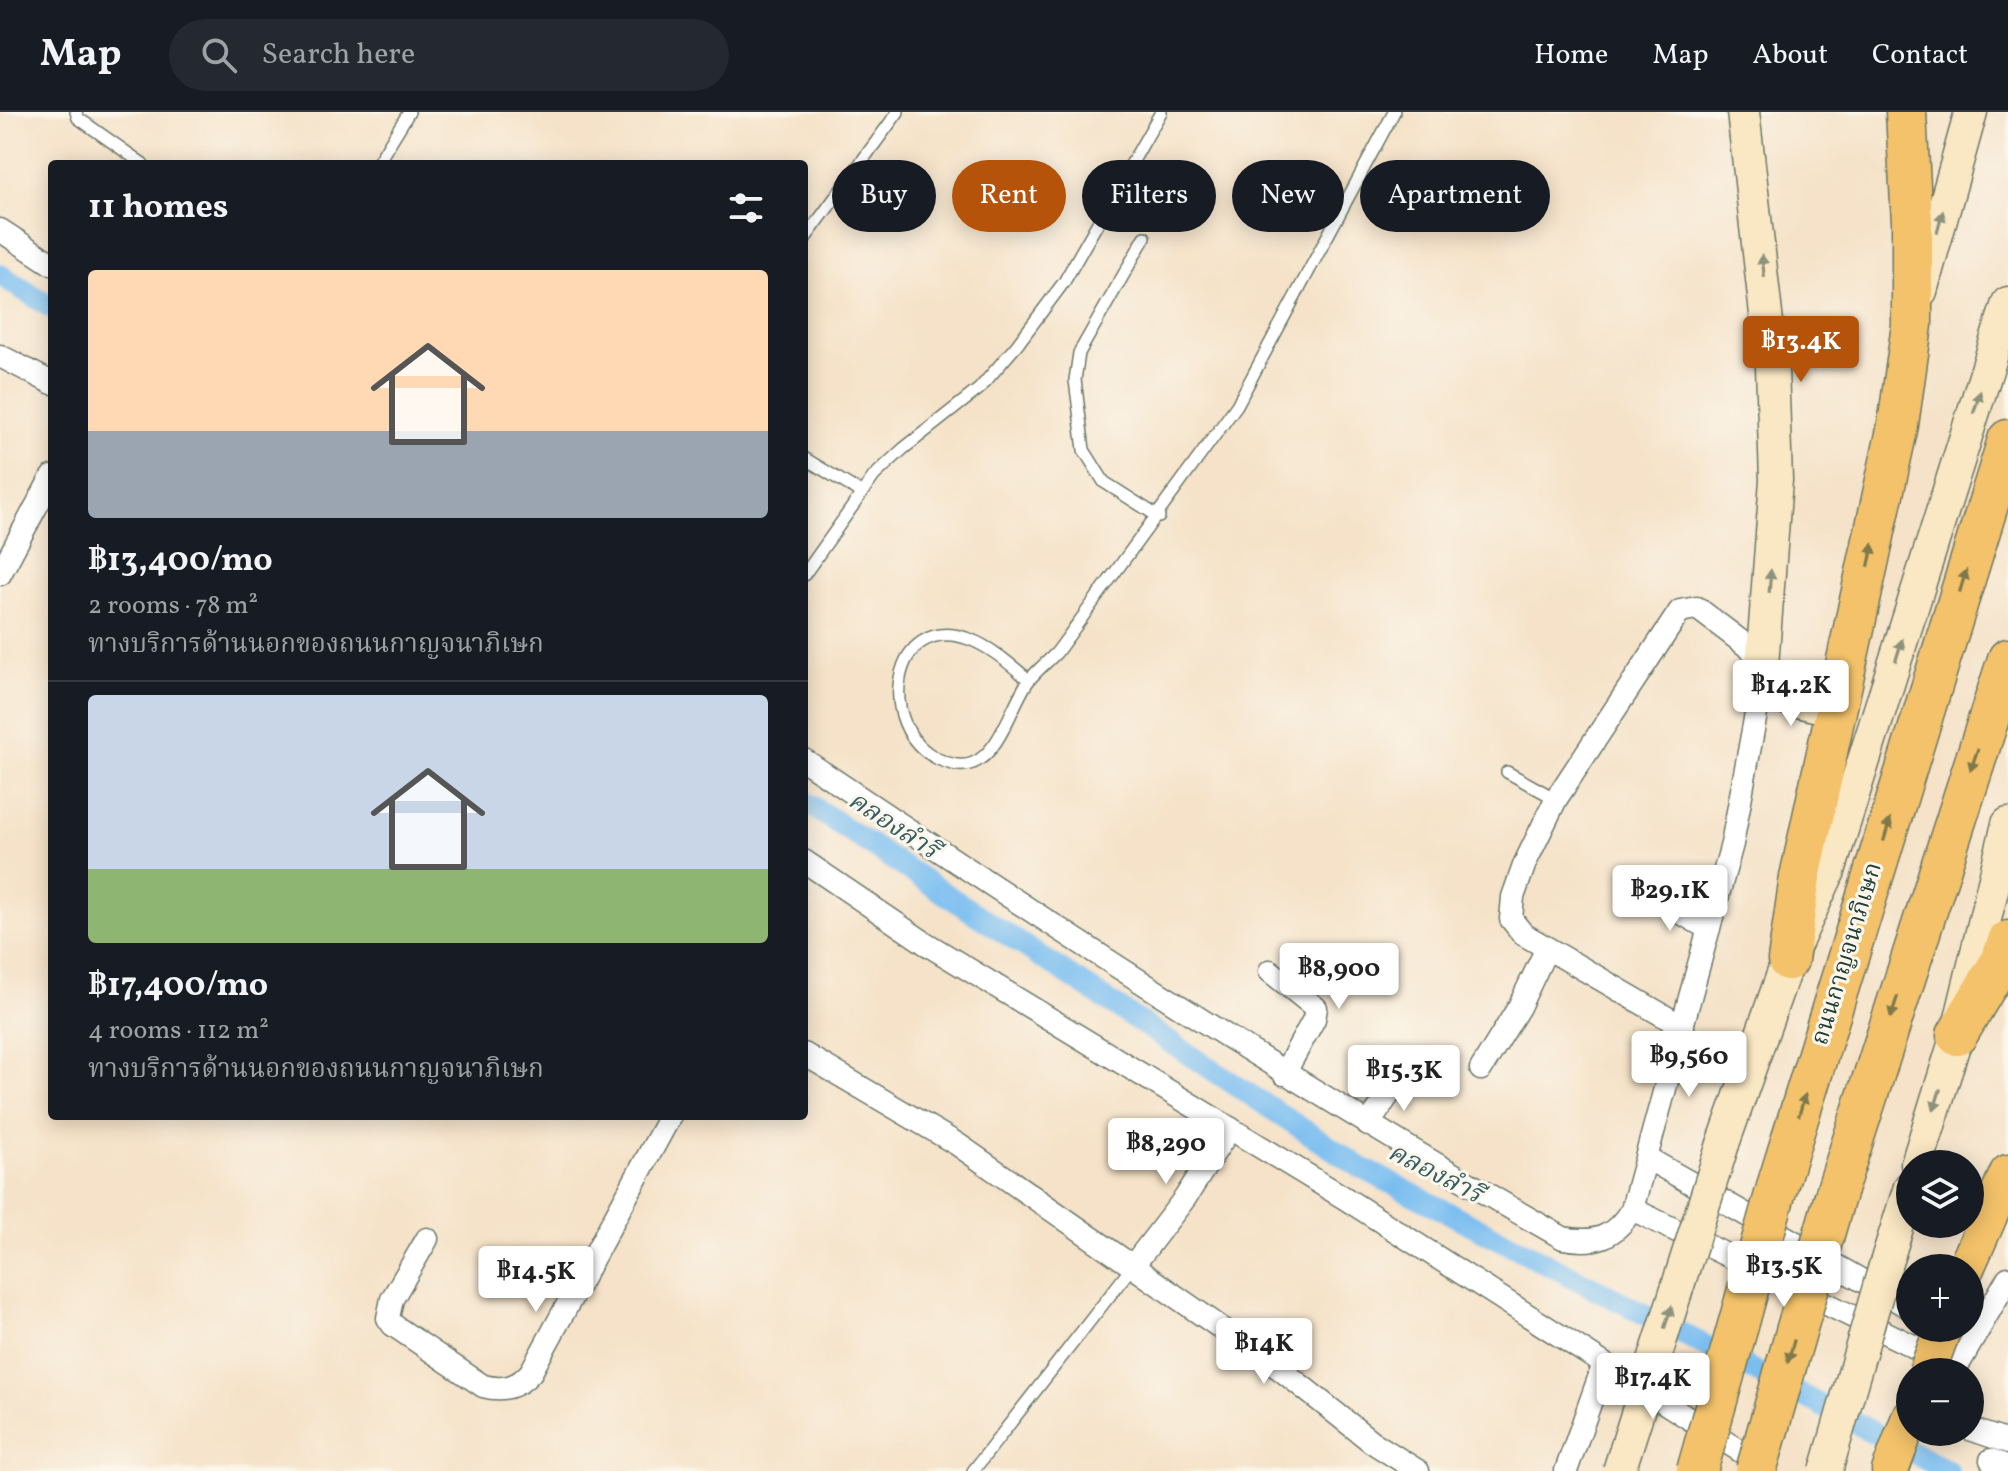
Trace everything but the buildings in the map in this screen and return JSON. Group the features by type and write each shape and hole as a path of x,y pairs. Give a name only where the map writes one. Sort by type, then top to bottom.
{"highway":[{"path":"1788,960 1800,877 1887,484 1912,325 1912,223 1906,112"},
{"name":"ถนนกาญจนาภิเษก","path":"1697,1471 1779,1180 2008,440"},
{"path":"1756,1471 1835,1196 2008,659"},
{"path":"1957,1035 2001,961 2008,941"}],"main road":[{"path":"1743,112 1772,367 1776,480 1760,692 1835,710"},
{"path":"1912,325 1971,112"},
{"path":"1619,1471 1723,1144 1788,960 1829,871 2008,303"},
{"path":"1921,1150 1957,1035 2008,824"},
{"path":"1972,1254 2008,1173"},
{"path":"1826,1471 1896,1231"},
{"path":"1890,1471 1899,1446"}],"street":[{"path":"0,230 48,261"},
{"path":"0,356 48,381"},
{"path":"0,574 48,484"},
{"path":"1683,1027 1515,928 1510,911 1525,863 1556,799 1680,611 1697,608 1764,659"},
{"path":"808,763 1104,962 1368,1125 1563,1238 1599,1240 1614,1233 1632,1209 1647,1158 1740,806 1760,692"},
{"path":"808,864 925,943 1230,1128 1772,1471"},
{"path":"1655,898 1709,929"},
{"path":"1481,1069 1519,1007 1547,948"},
{"path":"1270,971 1316,1008 1314,1019 1284,1074"},
{"path":"808,1056 957,1144 1280,1369 1372,1442 1418,1471"},
{"path":"1368,1125 1401,1076"},
{"path":"427,1239 392,1299 388,1318 393,1325 483,1386 497,1390 512,1387 531,1372 668,1120"},
{"path":"1132,1267 1185,1198 1230,1128"},
{"path":"1647,1158 1896,1300"},
{"path":"1632,1209 1923,1358"},
{"path":"1984,1302 2008,1278"},
{"path":"1566,1471 1596,1360"},
{"path":"1984,1434 2008,1442"}],"lane":[{"path":"76,112 78,118 137,160"},
{"path":"379,160 409,112"},
{"path":"808,235 898,112"},
{"path":"808,569 860,492 903,449 979,389 1017,345 1064,282 1161,112"},
{"path":"1029,680 1003,658 968,638 942,635 928,638 913,649 900,674 898,701 902,721 907,733 930,755 962,766 975,763 996,739 1029,680 1057,652 1159,517 1237,405 1394,112"},
{"path":"1145,237 1079,353 1075,380 1084,450 1104,482 1159,517"},
{"path":"808,460 860,492"},
{"path":"1507,772 1556,799"},
{"path":"973,1471 1132,1267"}],"waterway":[{"name":"คลองลำรี","path":"0,275 48,305"},
{"name":"คลองลำรี","path":"808,804 1360,1167 1948,1471"}]}
